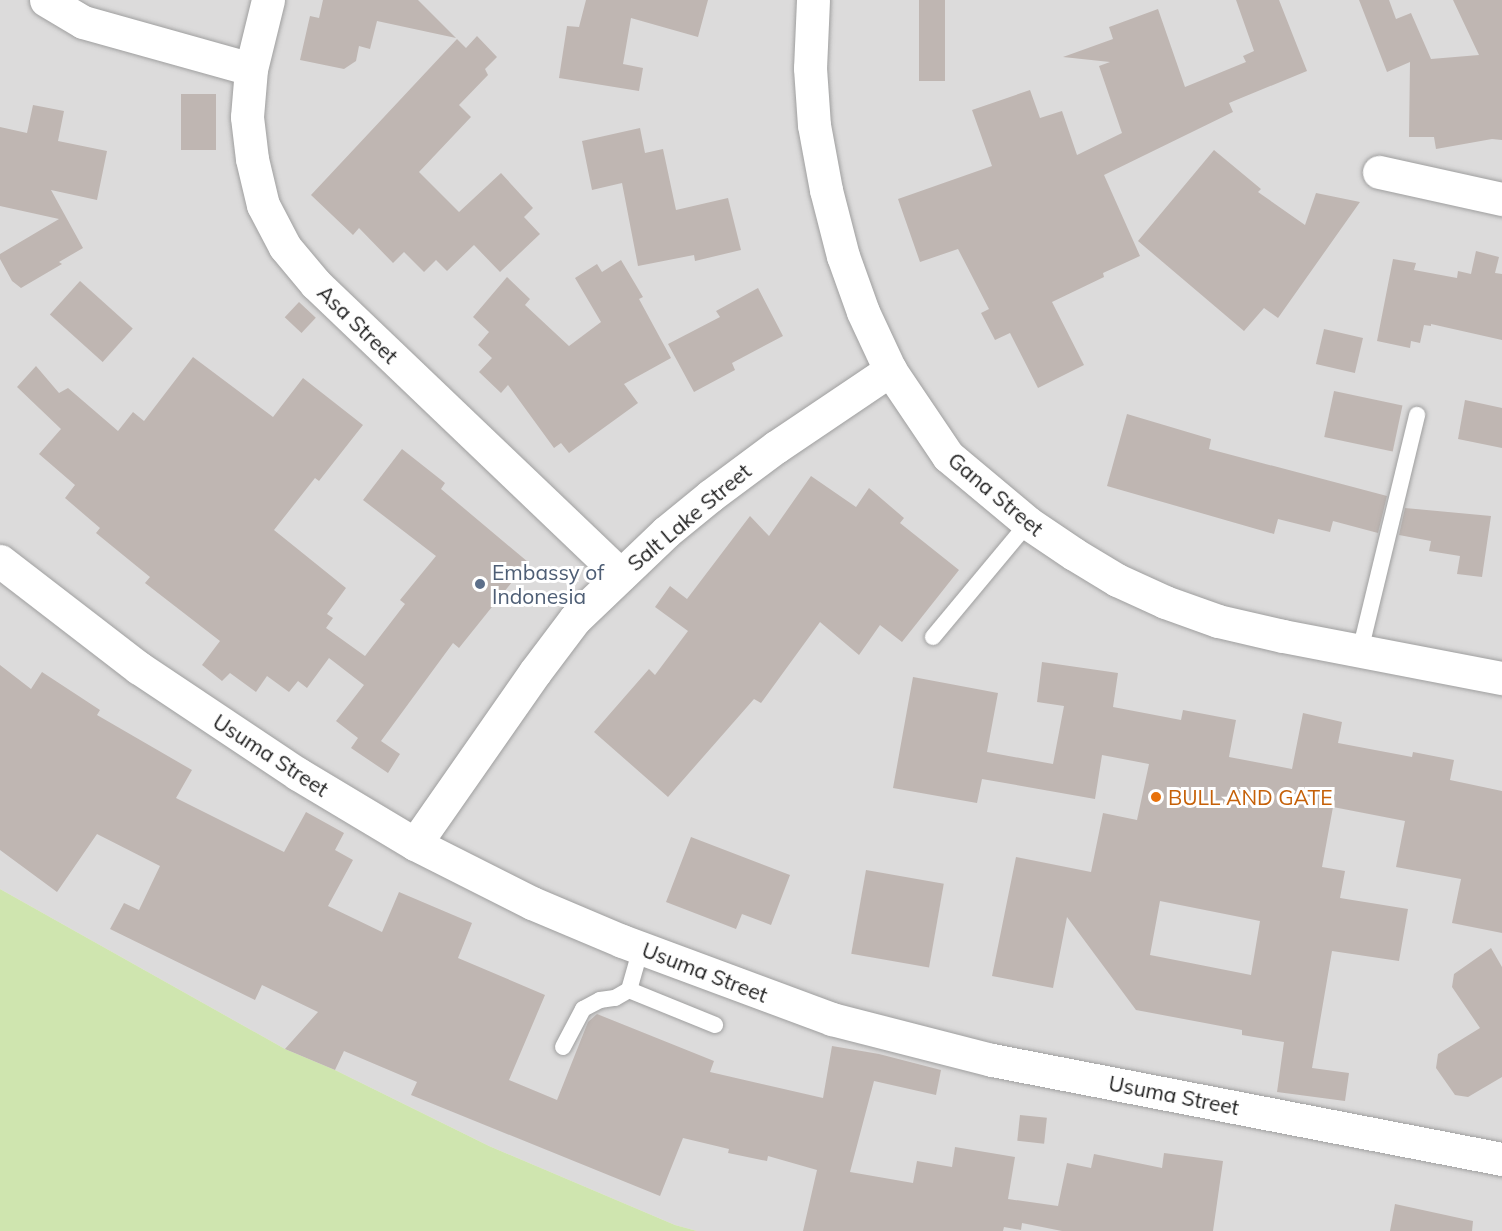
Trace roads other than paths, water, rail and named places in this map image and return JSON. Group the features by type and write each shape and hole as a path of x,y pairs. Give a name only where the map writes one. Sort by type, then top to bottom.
{"street":[{"path":"46,0 83,22 251,69"},
{"name":"Asa Street","path":"268,0 251,69 247,117 252,159 263,205 285,247 316,284 620,575"},
{"name":"Gana Street","path":"813,0 814,125 826,190 843,256 863,312 890,370 948,456 1028,523 1117,580 1165,602 1218,621 1502,678"},
{"path":"1379,172 1502,199"},
{"name":"Salt Lake Street","path":"415,844 575,619 620,575 710,496 776,447 890,370"},
{"name":"Usuma Street","path":"0,561 139,668 298,774 415,844 532,903 641,948 832,1020 992,1060 1502,1159"}],"lane":[{"path":"1360,651 1417,416"},
{"path":"933,637 1028,523"},
{"path":"563,1047 583,1010 600,1000 615,998 629,990 641,948"},
{"path":"629,990 715,1025"}],"place":[{"name":"Embassy of Indonesia","path":"480,584"},
{"name":"BULL AND GATE","path":"1156,797"}]}
